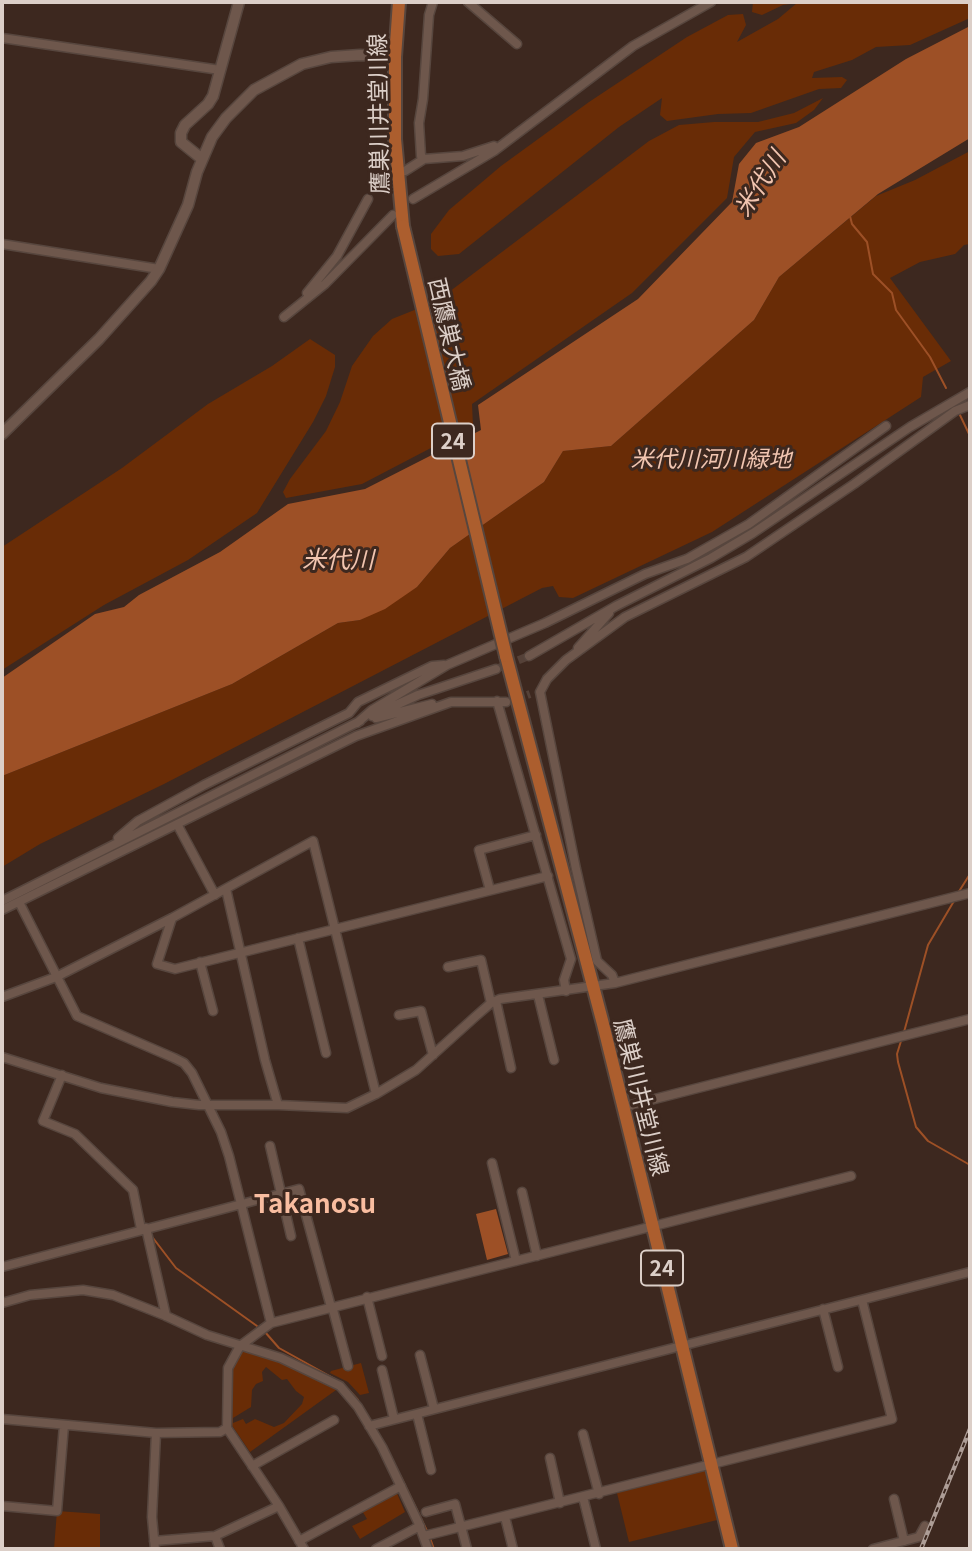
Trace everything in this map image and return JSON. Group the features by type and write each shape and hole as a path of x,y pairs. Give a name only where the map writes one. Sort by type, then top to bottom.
{"main road":[{"name":"鷹巣川井堂川線","path":"399,2 395,57 395,139 403,226"},
{"name":"西鷹巣大橋","path":"403,226 506,656"},
{"name":"鷹巣川井堂川線","path":"506,656 593,987 732,1549"}],"street":[{"path":"202,159 181,142 181,133 213,96 239,2"},
{"path":"424,159 420,150 419,123 429,15 433,2"},
{"path":"468,2 516,44"},
{"path":"413,199 494,151 633,46 712,2"},
{"path":"2,38 220,70"},
{"path":"2,434 99,339 151,281 188,205 202,159 212,137 226,118 254,90 302,64 331,57 395,57"},
{"path":"405,171 424,159 463,156 495,146 521,130"},
{"path":"368,199 337,256 284,317 325,284 393,215"},
{"path":"2,244 159,269"},
{"path":"529,656 616,606 742,540 910,427 970,392"},
{"path":"566,660 637,610 746,557 776,538 962,408"},
{"path":"357,723 372,710 447,665 645,574 687,559 749,524 886,426"},
{"path":"615,983 612,975 597,961 540,692 547,679 616,606"},
{"path":"108,846 138,821 349,713 358,702 432,666 447,665"},
{"path":"2,901 357,723 418,695 496,669"},
{"path":"530,694 540,692"},
{"path":"357,723 437,702 501,701 570,959 564,980 566,991"},
{"path":"2,910 356,736 451,702"},
{"path":"177,824 215,895"},
{"path":"490,890 479,850 536,835"},
{"path":"2,997 56,977 172,918 313,841 376,1094"},
{"path":"172,918 156,964 175,969 548,876"},
{"path":"226,889 278,1105"},
{"path":"2,1057 136,1096 172,1102 347,1108 416,1070 494,1002 517,996 615,983 970,893"},
{"path":"19,902 77,1016 184,1063 192,1073 221,1132 243,1203 271,1323"},
{"path":"298,938 326,1053"},
{"path":"448,967 481,960 511,1068"},
{"path":"200,962 213,1011"},
{"path":"538,995 554,1060"},
{"path":"399,1015 421,1011 433,1055"},
{"path":"622,1107 970,1020"},
{"path":"62,1075 43,1121 75,1133 133,1189 166,1316"},
{"path":"270,1146 291,1236"},
{"path":"492,1163 516,1261"},
{"path":"304,1549 227,1428 228,1368 240,1346 271,1323 851,1176"},
{"path":"2,1267 299,1189 348,1366"},
{"path":"522,1192 537,1256"},
{"path":"369,1426 970,1272"},
{"path":"2,1303 30,1295 83,1290 113,1295 207,1335 281,1358 340,1386 358,1407 369,1426 420,1525 428,1549"},
{"path":"367,1297 382,1356"},
{"path":"424,1536 892,1419 862,1300"},
{"path":"823,1310 838,1367"},
{"path":"420,1354 434,1409"},
{"path":"382,1370 394,1419"},
{"path":"417,1414 431,1470"},
{"path":"2,1419 156,1433 220,1432 227,1428"},
{"path":"252,1466 334,1420"},
{"path":"2,1506 57,1511 64,1425"},
{"path":"156,1433 152,1517 155,1545 215,1536 279,1506"},
{"path":"583,1434 599,1493"},
{"path":"550,1458 560,1503"},
{"path":"299,1541 401,1486"},
{"path":"583,1497 597,1549"},
{"path":"894,1499 904,1541"},
{"path":"426,1512 455,1504 467,1549"},
{"path":"505,1517 513,1549"},
{"path":"376,1549 420,1525"},
{"path":"873,1549 919,1537 925,1526"},
{"path":"215,1536 220,1549"}],"green space":[{"path":"753,2 970,2 970,18 910,45 876,47 852,60 814,72 812,78 842,77 847,80 841,88 819,89 751,113 718,114 667,121 660,115 662,98 619,127 459,254 438,256 431,249 431,234 449,210 501,166 589,102 687,37 728,15 743,14 746,25 737,42 778,19 797,3 783,5 762,15 752,12"},
{"path":"823,98 814,110 796,123 755,132 734,157 727,198 632,293 472,404 473,426 362,484 286,498 283,492 290,479 326,431 340,402 352,366 373,336 392,319 437,301 649,141 679,125 758,122 794,113"},
{"name":"米代川河川緑地","path":"970,151 970,244 964,245 955,254 920,262 890,278 951,361 923,377 921,397 712,532 573,598 559,597 553,586 542,588 164,784 40,844 2,867 2,776 232,684 338,623 360,620 417,587 450,548 544,482 563,451 611,446 754,320 779,277 876,196 915,180"},
{"path":"310,339 335,355 335,367 326,396 313,422 257,513 188,560 104,605 2,670 2,547 122,468 208,404 272,366"},
{"path":"243,1350 280,1361 336,1390 250,1452 231,1424 231,1373","holes":["266,1367 282,1380 287,1379 304,1397 302,1404 284,1423 274,1427 255,1419 246,1424 243,1419 233,1423 233,1418 251,1407 252,1390 256,1384 263,1381 262,1372"]},
{"path":"361,1363 369,1393 360,1395 348,1382 330,1373 331,1371"},
{"path":"705,1470 717,1520 629,1542 617,1493"},
{"path":"396,1491 405,1512 360,1539 352,1526 367,1519 361,1509"},
{"path":"57,1511 100,1514 100,1549 54,1549"}],"water":[{"name":"米代川","path":"970,26 970,138 878,194 779,277 754,320 611,446 563,451 544,482 450,548 417,587 385,609 360,620 338,623 232,684 2,776 2,678 95,614 124,607 139,595 220,552 288,504 365,489 481,430 478,405 638,299 732,202 739,164 756,143 799,127 906,59"},
{"path":"496,1209 508,1254 487,1260 476,1214"}],"waterway":[{"path":"850,216 852,224 867,242 873,274 892,293 896,310 930,357 946,388"},
{"path":"959,413 970,436"},
{"path":"958,893 970,874"},
{"path":"904,1032 928,945 954,901"},
{"path":"901,1041 897,1054 898,1062 916,1127 928,1141 970,1165"},
{"path":"153,1238 176,1268 257,1326"},
{"path":"265,1332 279,1348 335,1379"},
{"path":"348,1389 358,1400"},
{"path":"400,1475 428,1533"},
{"path":"430,1538 434,1549"}],"tunnel":[{"path":"382,188 400,175"},
{"path":"496,669 529,656"},
{"path":"516,699 530,694"}],"railway":[{"path":"921,1549 970,1429"}],"district":[{"name":"Takanosu","path":"315,1203"}]}
